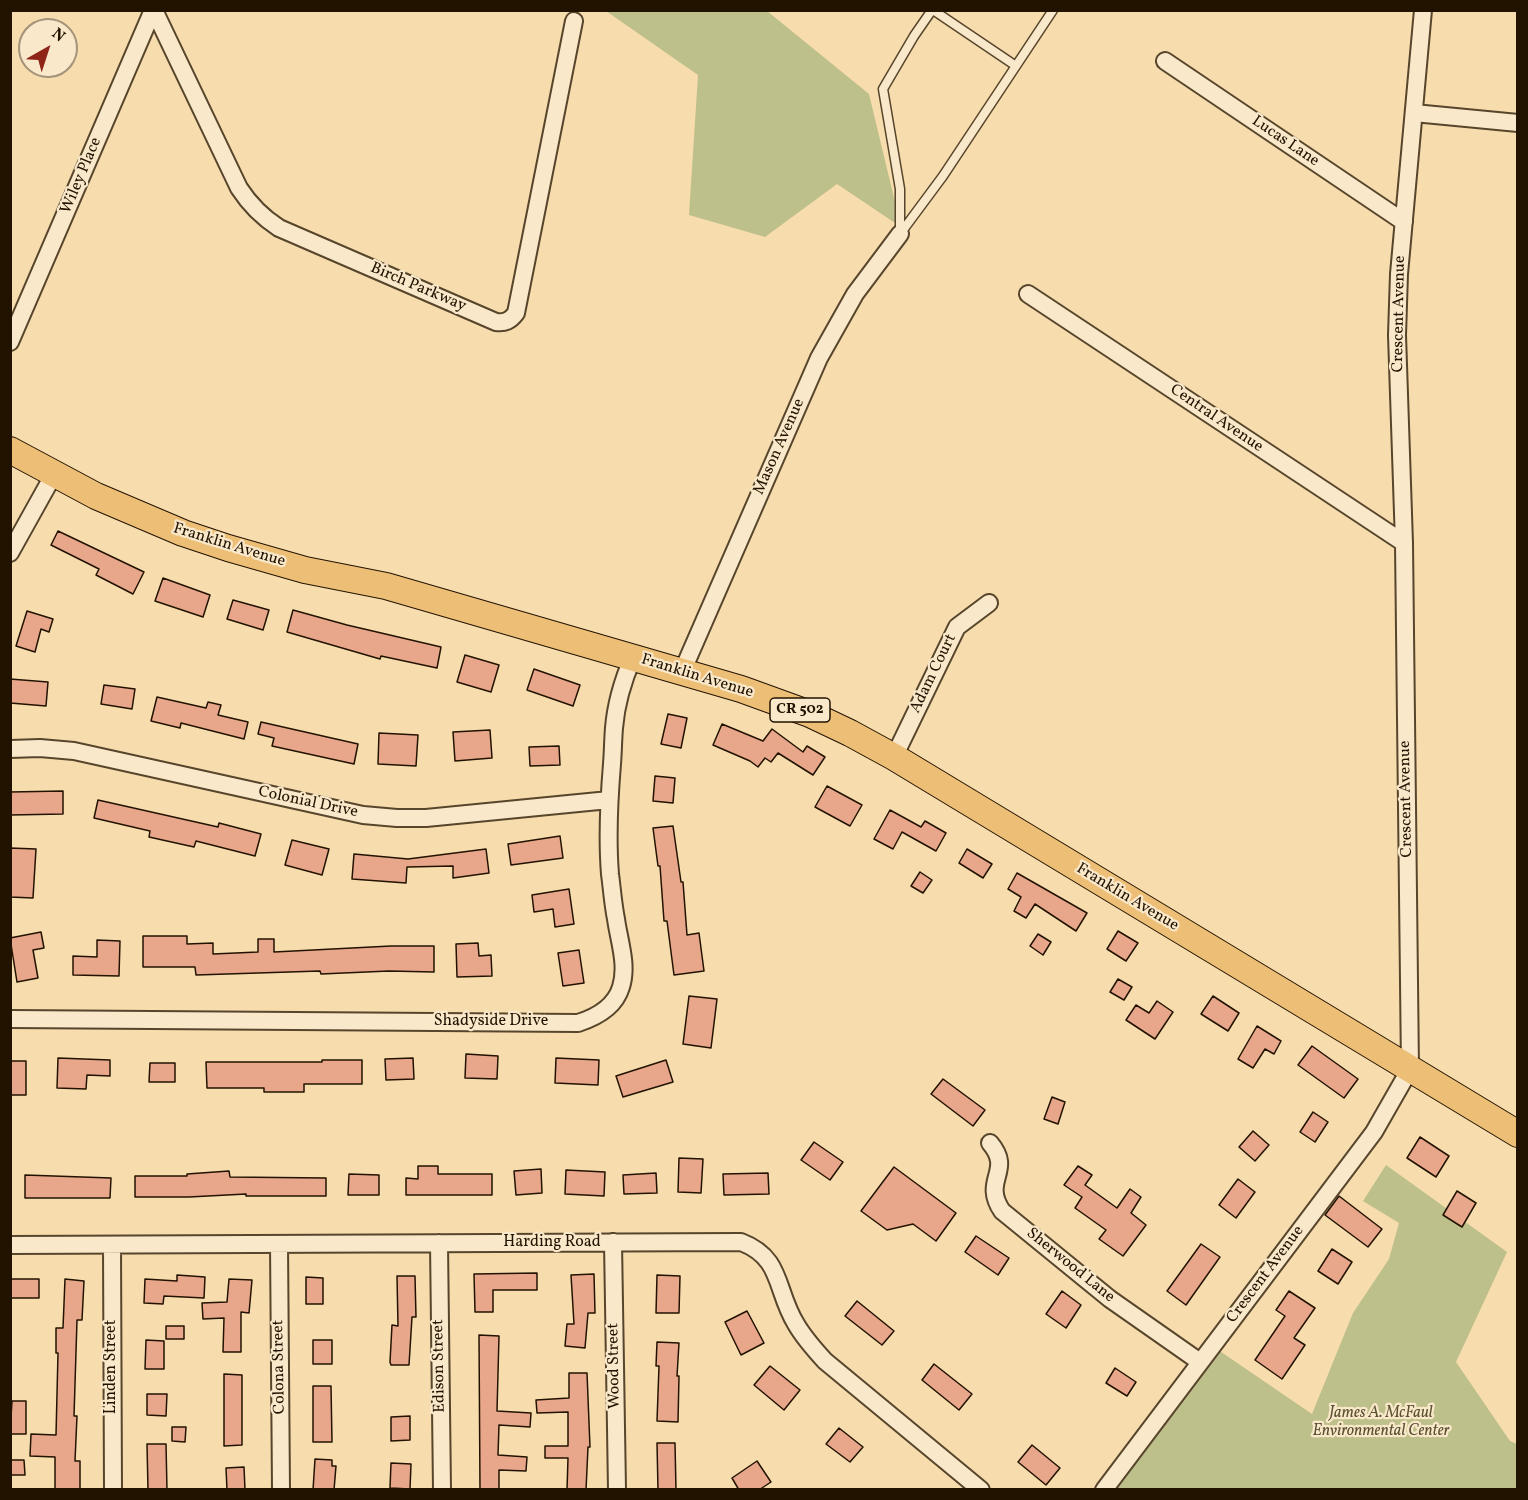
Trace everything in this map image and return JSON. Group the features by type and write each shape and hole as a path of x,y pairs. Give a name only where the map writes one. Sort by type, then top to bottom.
{"main road":[{"name":"Franklin Avenue","path":"10,450 139,516 228,548 305,570 386,586 769,698 810,714 894,757 1518,1134"}],"street":[{"name":"Birch Parkway","path":"153,10 239,188 250,206 264,219 279,228 496,322 512,319 516,313 574,21"},
{"name":"Wiley Place","path":"10,342 15,317 153,10"},
{"name":"Crescent Avenue","path":"1104,1490 1374,1132 1410,1069 1404,543 1397,335 1399,274 1423,10"},
{"name":"Lucas Lane","path":"1165,61 1404,222"},
{"path":"1414,113 1518,123"},
{"name":"Mason Avenue","path":"682,672 819,358 855,294 900,234"},
{"name":"Central Avenue","path":"1028,294 1404,543"},
{"path":"10,553 54,474"},
{"name":"Adam Court","path":"894,757 957,627 989,603"},
{"name":"Shadyside Drive","path":"10,1019 578,1023 592,1019 613,1002 621,989 624,975 624,961 610,870 609,800 617,705 623,680 633,657"},
{"name":"Colonial Drive","path":"10,749 40,748 74,751 363,815 397,818 426,818 609,800"},
{"name":"Sherwood Lane","path":"990,1143 1000,1160 994,1194 1002,1211 1110,1299 1200,1362"},
{"name":"Wood Street","path":"613,1242 618,1490"},
{"name":"Harding Road","path":"10,1245 735,1242 755,1248 773,1266 783,1300 795,1324 825,1361 981,1490"},
{"name":"Edison Street","path":"438,1243 442,1490"},
{"name":"Colona Street","path":"279,1244 281,1490"},
{"name":"Linden Street","path":"112,1245 113,1490"}],"lane":[{"path":"900,234 900,189 883,88 914,36 933,10 1016,66"},
{"path":"900,234 943,176 1053,10"}],"green space":[{"path":"606,11 767,11 869,94 901,227 837,184 765,237 689,215 698,75"},
{"name":"James A. McFaul Environmental Center","path":"1386,1165 1507,1252 1456,1362 1510,1441 1517,1444 1517,1489 1100,1490 1211,1345 1312,1414 1353,1313 1389,1259 1399,1223 1363,1201"}],"building":[{"path":"58,531 144,572 133,594 96,575 99,569 51,545"},
{"path":"163,578 210,595 203,617 155,601"},
{"path":"233,600 269,610 263,630 227,619"},
{"path":"293,610 441,647 437,668 381,656 380,659 287,632"},
{"path":"27,611 53,619 49,632 41,629 35,652 16,646"},
{"path":"465,655 499,665 491,692 457,682"},
{"path":"534,669 580,685 573,706 527,690"},
{"path":"10,679 48,682 46,706 10,703"},
{"path":"104,685 135,689 132,709 101,704"},
{"path":"157,697 206,708 208,702 221,705 218,715 248,722 244,739 181,723 180,728 151,721"},
{"path":"668,714 687,718 681,748 661,744"},
{"path":"261,722 358,744 354,764 272,746 274,738 258,734"},
{"path":"722,724 763,741 772,729 803,752 807,746 825,757 813,775 778,753 771,762 765,758 758,767 750,761 713,745"},
{"path":"490,730 492,758 455,761 453,732"},
{"path":"379,733 418,735 416,766 378,764"},
{"path":"559,746 560,765 530,766 529,747"},
{"path":"655,776 675,778 673,803 653,801"},
{"path":"827,786 862,805 850,826 815,807"},
{"path":"63,791 63,814 10,815 10,792"},
{"path":"98,800 218,827 219,823 261,834 255,856 196,841 194,847 149,837 150,831 94,818"},
{"path":"890,810 921,827 925,821 946,833 936,851 902,832 893,849 874,839"},
{"path":"673,826 681,882 683,882 687,935 699,933 704,971 674,975 667,921 664,921 660,866 658,866 653,828"},
{"path":"560,836 563,858 511,865 508,844"},
{"path":"292,840 329,849 322,875 285,865"},
{"path":"10,848 36,849 33,898 10,897"},
{"path":"486,849 489,873 453,878 453,866 407,867 406,883 352,879 354,854 408,859"},
{"path":"967,849 992,864 983,878 959,863"},
{"path":"920,872 932,880 923,893 911,886"},
{"path":"1017,873 1087,913 1076,931 1035,904 1026,918 1014,911 1021,897 1008,889"},
{"path":"569,889 574,924 555,927 553,909 534,912 532,895"},
{"path":"1118,931 1138,943 1126,961 1107,949"},
{"path":"41,932 44,948 33,950 38,978 17,982 10,938"},
{"path":"1038,934 1051,942 1043,955 1030,946"},
{"path":"143,936 187,936 187,944 213,943 213,954 258,952 258,939 274,939 274,952 434,946 434,972 321,974 320,971 196,975 195,967 143,967"},
{"path":"97,940 120,941 119,976 73,975 73,956 97,957"},
{"path":"478,943 479,956 491,955 492,976 457,977 456,944"},
{"path":"579,950 584,983 563,986 558,953"},
{"path":"1118,979 1132,987 1124,1000 1110,992"},
{"path":"689,996 717,999 711,1048 683,1044"},
{"path":"1213,996 1239,1013 1228,1031 1201,1014"},
{"path":"1157,1001 1173,1012 1155,1039 1126,1020 1136,1005 1149,1013"},
{"path":"1257,1026 1281,1041 1274,1054 1265,1049 1253,1068 1238,1059"},
{"path":"1312,1046 1358,1079 1344,1098 1298,1065"},
{"path":"466,1054 498,1056 497,1079 465,1078"},
{"path":"58,1058 110,1060 110,1076 87,1075 86,1089 57,1088"},
{"path":"413,1058 414,1079 386,1080 385,1059"},
{"path":"556,1058 599,1060 598,1085 555,1083"},
{"path":"322,1060 362,1060 362,1084 304,1084 304,1092 264,1092 264,1088 207,1088 206,1062 322,1062"},
{"path":"666,1060 673,1082 623,1097 616,1076"},
{"path":"10,1061 26,1061 26,1095 10,1095"},
{"path":"150,1063 175,1063 175,1082 149,1082"},
{"path":"943,1079 985,1110 973,1126 931,1094"},
{"path":"1052,1097 1065,1102 1058,1124 1044,1119"},
{"path":"1313,1112 1328,1122 1315,1142 1300,1132"},
{"path":"1253,1131 1269,1145 1255,1161 1239,1147"},
{"path":"1420,1137 1449,1156 1436,1177 1407,1158"},
{"path":"814,1142 843,1162 830,1180 801,1160"},
{"path":"679,1158 703,1159 701,1193 678,1192"},
{"path":"418,1166 438,1166 438,1174 492,1174 492,1195 406,1195 406,1178 418,1179"},
{"path":"1078,1166 1092,1175 1085,1185 1117,1208 1130,1189 1141,1197 1131,1213 1146,1225 1123,1256 1099,1239 1106,1230 1075,1208 1082,1197 1064,1185"},
{"path":"894,1167 956,1213 936,1241 913,1224 887,1230 861,1211"},
{"path":"541,1169 542,1193 516,1195 514,1171"},
{"path":"566,1170 605,1172 604,1196 565,1194"},
{"path":"229,1171 230,1177 326,1178 326,1196 246,1196 246,1194 135,1197 135,1176 187,1176 187,1174"},
{"path":"656,1173 657,1193 624,1194 623,1175"},
{"path":"768,1173 769,1194 724,1195 723,1174"},
{"path":"349,1174 379,1175 379,1195 348,1195"},
{"path":"25,1175 111,1178 110,1198 25,1198"},
{"path":"1238,1179 1255,1192 1236,1218 1219,1205"},
{"path":"1457,1191 1476,1203 1462,1227 1443,1215"},
{"path":"1339,1196 1382,1229 1368,1247 1325,1215"},
{"path":"976,1236 1009,1258 998,1275 965,1252"},
{"path":"1201,1244 1220,1257 1186,1305 1167,1291"},
{"path":"1332,1249 1352,1262 1338,1284 1318,1271"},
{"path":"537,1273 537,1290 493,1290 493,1312 475,1312 474,1274"},
{"path":"594,1274 595,1313 588,1313 585,1348 565,1346 567,1324 574,1324 571,1275"},
{"path":"177,1275 205,1277 204,1298 164,1296 163,1304 144,1303 145,1279 177,1281"},
{"path":"657,1275 680,1276 679,1313 656,1313"},
{"path":"397,1276 415,1276 416,1317 412,1317 409,1365 391,1365 390,1362 392,1325 398,1326"},
{"path":"306,1277 323,1278 323,1304 306,1304"},
{"path":"10,1279 39,1279 39,1298 10,1298"},
{"path":"65,1279 84,1281 82,1320 77,1320 74,1416 77,1416 75,1461 80,1461 80,1490 55,1490 55,1457 30,1456 31,1434 56,1435 58,1353 56,1353 56,1328 63,1328"},
{"path":"229,1279 252,1280 249,1313 241,1312 241,1352 223,1352 224,1318 203,1319 202,1303 227,1302"},
{"path":"1062,1291 1081,1305 1066,1328 1046,1314"},
{"path":"1289,1291 1315,1308 1294,1338 1305,1345 1282,1379 1255,1360 1285,1316 1276,1310"},
{"path":"857,1301 894,1331 882,1345 845,1316"},
{"path":"747,1311 764,1343 741,1355 725,1322"},
{"path":"166,1326 184,1326 184,1339 166,1339"},
{"path":"479,1335 499,1336 497,1411 531,1413 530,1427 499,1425 498,1455 527,1457 526,1471 499,1470 499,1490 480,1490"},
{"path":"146,1340 164,1341 164,1369 145,1369"},
{"path":"313,1340 332,1340 332,1364 313,1364"},
{"path":"657,1342 679,1343 678,1422 657,1421 659,1366 656,1366"},
{"path":"934,1364 972,1394 959,1410 922,1380"},
{"path":"770,1366 800,1390 784,1410 754,1385"},
{"path":"1115,1368 1136,1382 1127,1396 1106,1383"},
{"path":"569,1373 587,1373 590,1447 588,1447 586,1490 567,1490 568,1458 545,1458 545,1446 568,1446 568,1412 537,1413 536,1400 569,1398"},
{"path":"224,1374 242,1375 242,1445 224,1446"},
{"path":"313,1386 331,1386 332,1442 313,1442"},
{"path":"147,1394 167,1394 166,1416 147,1415"},
{"path":"12,1401 26,1401 26,1434 10,1434"},
{"path":"410,1416 410,1440 391,1441 391,1417"},
{"path":"172,1427 186,1427 185,1442 172,1441"},
{"path":"839,1428 863,1447 850,1462 826,1444"},
{"path":"657,1443 675,1443 676,1490 658,1490"},
{"path":"147,1444 166,1444 167,1490 148,1490"},
{"path":"1032,1445 1060,1468 1046,1485 1018,1462"},
{"path":"315,1459 332,1460 332,1466 336,1466 334,1490 313,1490"},
{"path":"10,1460 24,1460 25,1475 10,1475"},
{"path":"757,1461 771,1482 759,1490 739,1490 732,1478"},
{"path":"391,1463 411,1464 410,1489 390,1488"},
{"path":"244,1467 245,1490 227,1490 226,1468"}]}
